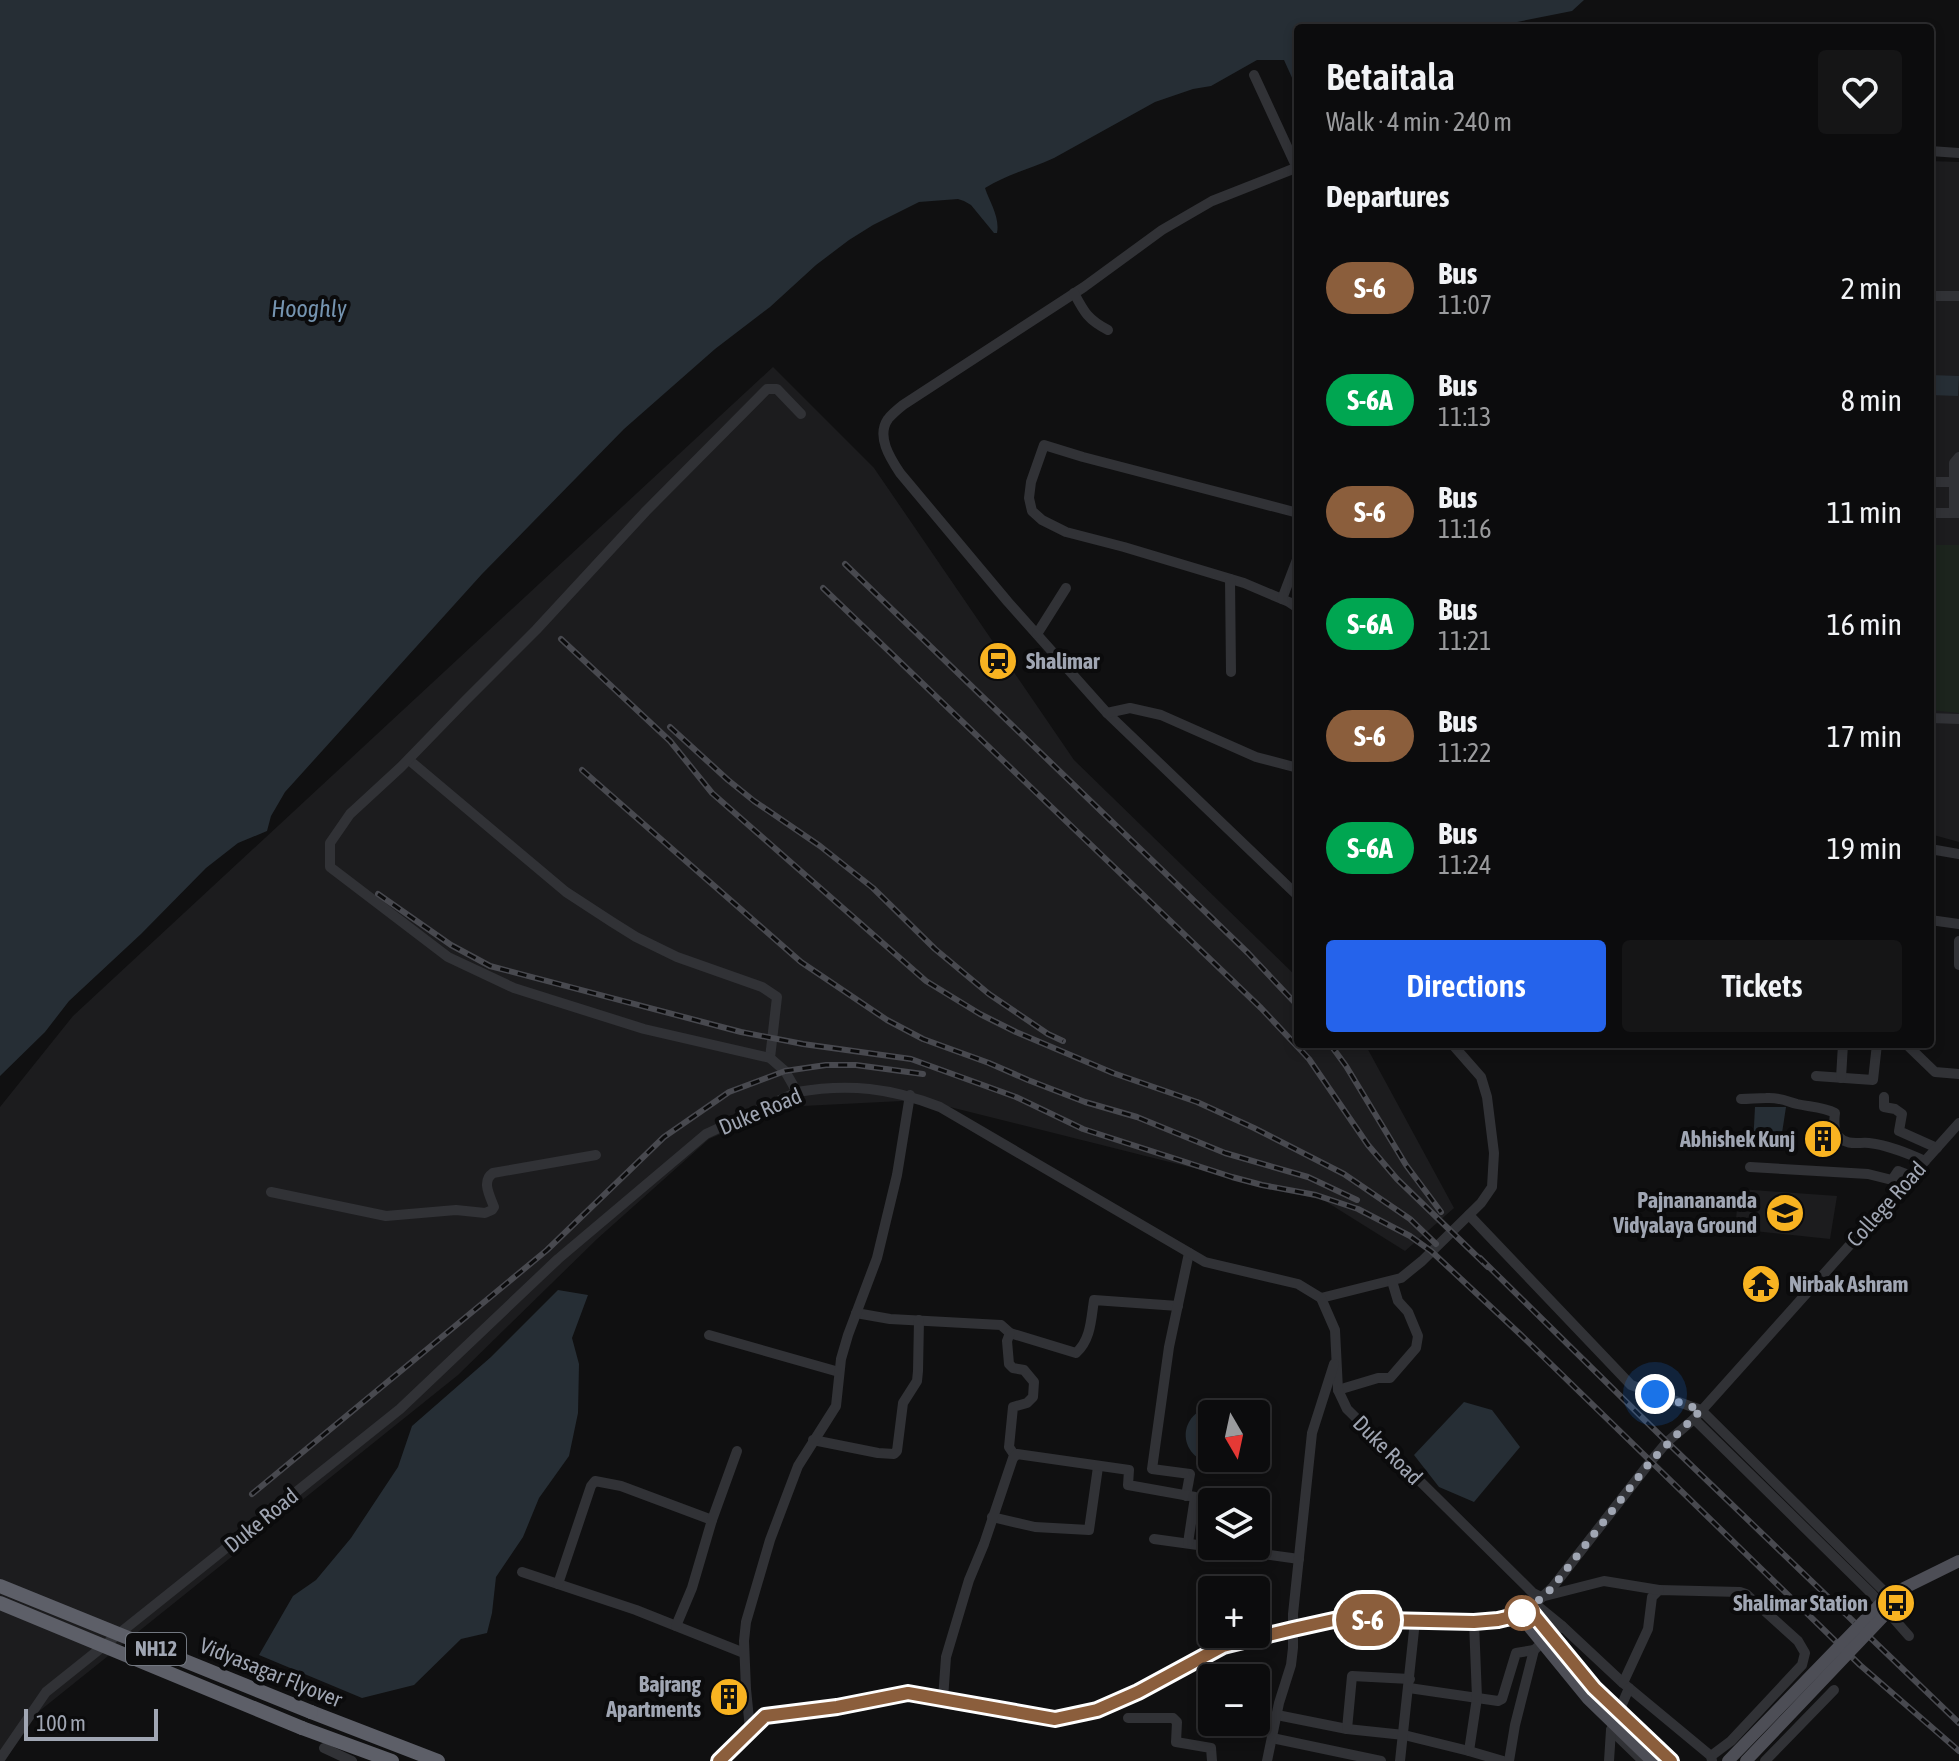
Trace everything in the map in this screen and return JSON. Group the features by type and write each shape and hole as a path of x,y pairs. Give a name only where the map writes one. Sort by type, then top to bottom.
{"highway":[{"name":"Vidyasagar Flyover","path":"0,1586 438,1761"},
{"name":"Vidyasagar Flyover","path":"0,1603 302,1728 392,1761"}],"main road":[{"path":"1728,1761 1892,1600 1921,1579 1959,1561"},
{"path":"1746,1761 1892,1600"},
{"path":"719,1761 765,1716 837,1707 908,1693 1055,1719 1097,1710 1138,1692 1223,1646 1293,1629 1338,1619 1498,1620 1531,1606 1534,1625 1588,1699 1652,1761"},
{"path":"1534,1625 1594,1688 1671,1761"}],"street":[{"path":"1254,75 1294,160"},
{"path":"1934,151 1959,153"},
{"path":"1294,170 1212,201 1162,230 1074,293 903,405 887,421 884,435 887,454 900,473 1107,713 1294,892"},
{"path":"1074,293 1086,316 1108,330"},
{"path":"1934,296 1959,296"},
{"path":"797,1092 785,1071 770,1058 644,1029 514,988 448,957 330,867 330,843 350,814 409,760 767,389 777,389 801,414"},
{"path":"1294,512 1044,445 1031,482 1029,498 1032,511 1042,520 1066,532 1230,579 1294,606"},
{"path":"1934,513 1957,513 1954,463 1959,457"},
{"path":"1934,482 1954,482"},
{"path":"1282,599 1294,568"},
{"path":"1230,579 1231,672"},
{"path":"1037,634 1066,588"},
{"path":"1107,713 1130,708 1161,715 1256,757 1294,767"},
{"path":"1934,718 1959,719"},
{"path":"409,760 566,892 612,922 677,957 762,987 777,997 770,1058"},
{"path":"1934,850 1959,854"},
{"path":"1934,921 1959,924"},
{"path":"1959,941 1959,965"},
{"path":"1392,1281 1398,1301 1408,1312 1418,1336 1416,1348 1390,1378 1378,1378 1338,1390 1335,1330 1321,1298 1401,1278 1481,1203 1492,1187 1494,1153 1487,1097 1481,1077 1456,1048"},
{"path":"1841,1078 1843,1048"},
{"path":"1816,1076 1873,1080 1877,1048"},
{"path":"1910,1048 1935,1072 1959,1074"},
{"name":"Duke Road","path":"0,1759 46,1692 400,1409 558,1259 706,1134 797,1092 869,1087 910,1095 940,1107 1205,1262 1298,1284 1321,1298"},
{"path":"750,1729 744,1653 746,1622 770,1540 798,1466 836,1406 839,1372 848,1335 877,1258 897,1175 910,1095"},
{"path":"1884,1097 1884,1107 1902,1114 1899,1131 1937,1148"},
{"path":"1741,1099 1787,1099 1792,1103 1829,1110 1835,1113 1836,1135 1848,1143 1882,1146 1925,1161"},
{"name":"College Road","path":"1531,1606 1552,1588 1667,1442 1698,1414 1959,1123"},
{"path":"271,1192 386,1216 456,1210 485,1213 494,1207 486,1182 493,1173 596,1155"},
{"path":"1750,1167 1868,1174 1892,1180 1898,1171 1911,1176"},
{"path":"1466,1218 1631,1385 1698,1414 1774,1483 1892,1600"},
{"path":"1186,1496 1190,1474 1152,1469 1169,1347 1189,1253"},
{"path":"856,1313 890,1319 1001,1325 1010,1333 1076,1353 1084,1346 1089,1332 1094,1300 1178,1306"},
{"path":"813,1440 878,1453 894,1454 897,1451 903,1403 917,1381 919,1320"},
{"path":"1010,1333 1007,1341 1009,1364 1024,1370 1034,1382 1033,1397 1027,1403 1013,1407 1009,1447 1015,1456"},
{"path":"709,1335 839,1372"},
{"path":"1267,1761 1291,1665 1312,1433 1336,1358"},
{"name":"Duke Road","path":"1338,1390 1347,1409 1533,1593 1531,1606 1562,1626 1626,1686 1712,1758"},
{"path":"1698,1414 1909,1636"},
{"path":"676,1626 692,1588 737,1451"},
{"path":"943,1699 946,1657 969,1580 1017,1454 1129,1470 1128,1485 1195,1497 1188,1543"},
{"path":"992,1517 1035,1527 1089,1530 1098,1467"},
{"path":"558,1584 595,1481 621,1486 712,1520"},
{"path":"1154,1539 1299,1559"},
{"path":"522,1572 636,1610 744,1653"},
{"path":"1531,1606 1604,1581 1659,1590 1746,1594 1798,1641 1805,1653 1802,1665 1712,1758"},
{"path":"1609,1761 1611,1730 1648,1629 1652,1597 1659,1590"},
{"path":"1400,1761 1415,1621"},
{"path":"1469,1751 1477,1698 1474,1622"},
{"path":"1347,1729 1352,1676 1410,1683 1498,1701 1502,1699 1516,1653 1534,1650 1562,1626"},
{"path":"1509,1761 1534,1650"},
{"path":"1765,1761 1834,1690"},
{"path":"1277,1715 1347,1729 1404,1735 1503,1761"},
{"path":"1128,1718 1173,1718 1177,1722 1176,1742 1211,1748 1212,1761"},
{"path":"1611,1730 1643,1761"},
{"path":"1272,1738 1381,1761"},
{"path":"324,1748 352,1761"}],"shaded area":[{"path":"1934,161 1959,162 1959,842 1934,835"},
{"path":"773,367 874,468 1074,760 1294,974 1294,1048 1367,1048 1454,1208 1405,1251 1325,1201 922,1100 783,1107 709,1139 597,1239 458,1375 32,1717 5,1761 0,1761 0,1107 73,1016"},
{"path":"1934,545 1959,545 1959,713 1934,710"},
{"name":"Pajnanananda Vidyalaya Ground","path":"1739,1189 1837,1196 1830,1239 1735,1229"}],"water":[{"name":"Hooghly","path":"0,0 1584,0 1572,11 1507,24 1294,24 1294,82 1284,60 1257,60 1211,86 1155,102 1054,158 985,188 996,216 997,233 971,205 958,199 919,202 849,240 715,349 624,429 482,574 285,792 271,816 267,831 238,843 206,868 69,1001 45,1032 0,1076"},
{"path":"1934,375 1959,376 1958,396 1934,395"},
{"path":"1755,1107 1786,1107 1780,1146 1753,1145"},
{"path":"558,1290 588,1295 572,1338 579,1364 578,1413 569,1456 539,1498 523,1537 496,1577 487,1633 461,1639 414,1685 362,1698 259,1655 293,1596 316,1580 351,1538 398,1467 412,1426 491,1357"},
{"path":"1464,1402 1492,1410 1520,1447 1474,1502 1439,1487 1414,1455"},
{"path":"1196,1413 1198,1457 1188,1445 1186,1434 1188,1423"}],"railway":[{"path":"845,564 1248,953 1294,1002"},
{"path":"823,588 1294,1043"},
{"path":"561,639 670,741 712,793 926,981 1016,1032 1113,1073 1197,1102 1344,1174 1410,1219 1436,1244"},
{"path":"670,727 754,801 820,846 873,888 935,949 989,994 1063,1041"},
{"path":"582,770 801,962 887,1020 923,1039 1085,1102 1137,1117 1225,1153 1308,1177 1357,1200"},
{"path":"378,894 451,945 490,966 741,1032 911,1059 1016,1097 1083,1129 1232,1177 1316,1195 1358,1209 1410,1236 1431,1251 1521,1335 1860,1665 1959,1751"},
{"path":"1299,1048 1368,1145 1397,1179 1488,1267"},
{"path":"1333,1048 1406,1165 1441,1212"},
{"path":"252,1494 547,1250 664,1137 729,1092 785,1071 826,1065 856,1065 923,1074"},
{"path":"1480,1258 1959,1723"}],"bus line":[{"name":"S-6","path":"719,1761 765,1716 837,1707 908,1693 1055,1719 1097,1710 1138,1692 1223,1646 1293,1629 1338,1619 1498,1620 1529,1609 1594,1688 1671,1761"}],"place":[{"name":"Shalimar","path":"998,661"},
{"name":"Abhishek Kunj","path":"1823,1139"},
{"name":"Pajnanananda Vidyalaya Ground","path":"1785,1213"},
{"name":"Nirbak Ashram","path":"1761,1284"},
{"name":"Shalimar Station","path":"1896,1603"},
{"name":"Bajrang Apartments","path":"729,1697"}],"route":[{"path":"1522,1613 1519,1615 1552,1588 1651,1461 1701,1410 1655,1394"}]}
